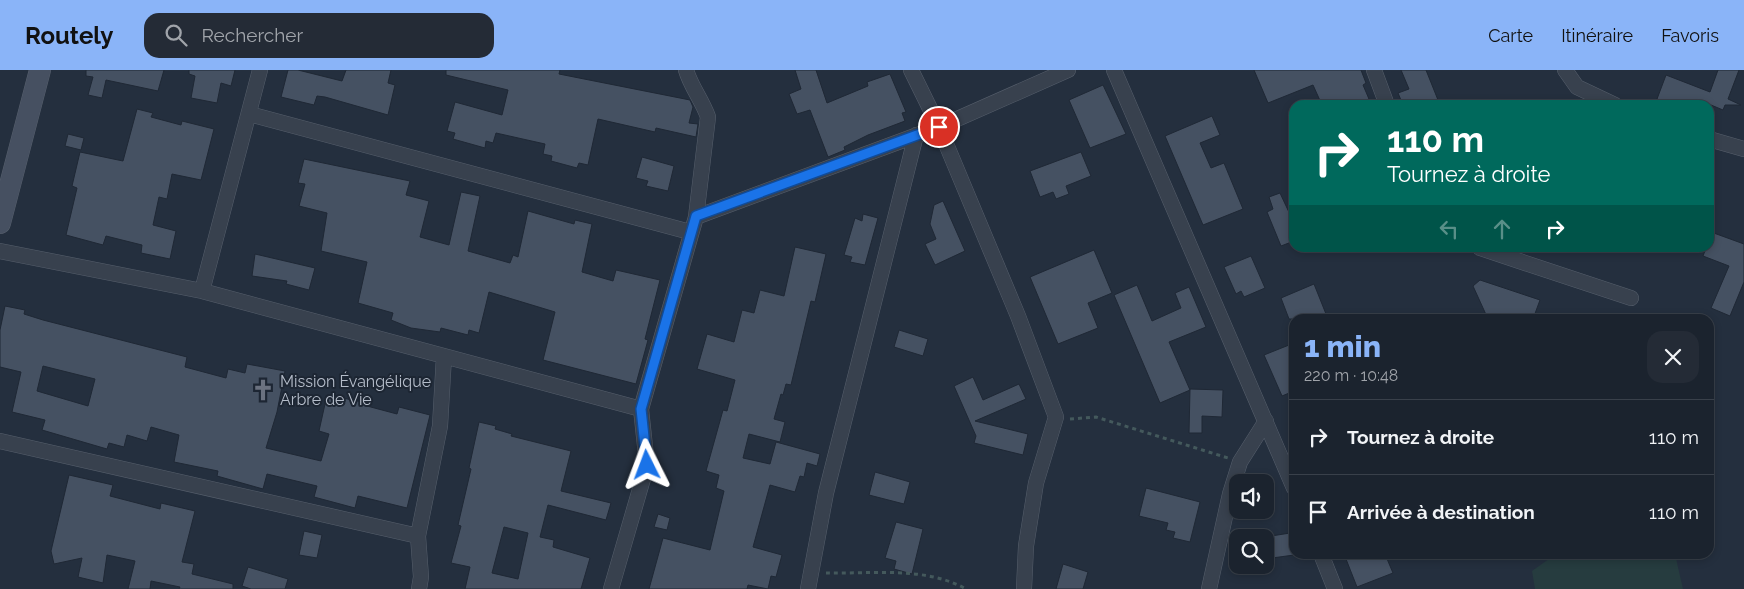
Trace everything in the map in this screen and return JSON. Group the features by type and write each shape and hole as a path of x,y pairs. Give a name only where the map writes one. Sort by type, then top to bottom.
{"street":[{"path":"0,223 40,70"},
{"path":"202,291 260,70"},
{"path":"611,589 647,465 641,409 696,216 708,117 702,101 689,80 686,70"},
{"path":"911,70 939,127 1018,316 1056,417 1036,483 1026,546 1024,589"},
{"path":"696,216 939,127 1068,70"},
{"path":"1114,70 1289,476"},
{"path":"1374,70 1385,100"},
{"path":"1565,70 1577,87 1604,100"},
{"path":"249,114 690,232"},
{"path":"808,589 826,493 916,135"},
{"path":"1714,141 1744,149"},
{"path":"0,251 202,291 641,409"},
{"path":"1492,252 1631,298"},
{"path":"419,589 422,577 418,536 440,426 444,356"},
{"path":"1209,589 1230,494 1240,462 1266,421"},
{"path":"0,441 418,536"},
{"path":"1323,559 1335,589"}],"path":[{"path":"1056,417 1078,420 1096,417 1240,462"},
{"path":"811,573 900,573 950,580 966,589"}],"green space":[{"path":"1549,559 1676,559 1683,589 1535,589 1532,571"}],"building":[{"path":"86,70 164,70 158,91 106,80 102,98 88,95 93,77 86,76"},
{"path":"189,70 235,70 231,86 221,83 217,103 191,98 195,76 189,74"},
{"path":"288,70 298,70 342,81 346,70 391,70 388,83 395,85 388,115 325,97 317,96 314,105 281,97"},
{"path":"446,70 560,70 559,74 690,100 693,107 689,123 698,124 696,137 656,128 655,132 598,119 588,165 579,163 577,168 551,161 552,156 543,154 545,144 496,133 493,143 486,141 485,148 453,139 455,133 447,131 455,102 502,115 508,90 446,75"},
{"path":"795,70 816,70 827,103 868,86 867,82 890,74 906,112 902,113 905,121 868,135 844,147 845,150 828,157 810,110 797,114 789,94 801,89"},
{"path":"1254,70 1361,70 1366,83 1363,85 1369,99 1320,100 1313,85 1268,103"},
{"path":"1401,70 1426,70 1438,100 1401,100 1398,93 1409,89"},
{"path":"1718,70 1739,70 1728,99 1741,105 1725,105 1723,110 1714,106 1714,100 1657,99 1666,75 1710,92"},
{"path":"1103,85 1126,134 1090,148 1069,100"},
{"path":"137,109 153,113 151,117 181,125 182,121 214,129 201,180 172,174 167,199 159,197 153,225 176,231 170,259 141,253 142,245 106,236 103,245 66,235 77,188 72,186 80,152 123,161"},
{"path":"1212,116 1220,135 1200,143 1211,168 1224,163 1243,209 1203,225 1165,136"},
{"path":"68,134 84,138 81,150 65,146"},
{"path":"1081,152 1091,176 1066,186 1069,194 1056,199 1053,192 1040,197 1030,171"},
{"path":"642,157 674,166 668,191 646,186 648,181 636,178"},
{"path":"304,159 410,181 406,195 429,201 420,237 449,245 461,192 480,196 468,251 510,263 513,255 518,257 528,211 574,224 575,220 592,224 582,272 613,281 616,270 660,280 645,339 648,340 636,384 543,360 555,312 489,292 479,333 469,330 468,335 441,328 440,332 411,328 391,320 393,313 358,303 367,262 321,251 327,213 299,206 305,184 298,183"},
{"path":"1280,193 1289,212 1289,243 1281,246 1267,212 1273,209 1269,197"},
{"path":"943,201 965,251 935,265 925,244 936,239 930,224 934,205"},
{"path":"863,214 878,218 865,265 850,262 852,257 844,255 855,218 862,221"},
{"path":"1714,233 1744,244 1744,282 1730,316 1711,308 1729,266 1703,256 1704,252 1714,252"},
{"path":"795,247 826,254 815,302 811,301 791,385 786,384 783,395 781,394 774,419 785,422 780,442 749,434 743,458 770,464 776,442 820,454 817,466 807,463 804,477 800,476 795,492 770,485 753,547 782,555 776,577 771,576 768,589 748,585 747,589 649,589 663,538 710,550 724,491 716,488 719,475 706,471 723,410 727,411 735,380 697,369 707,334 734,342 742,310 754,313 760,290 784,296"},
{"path":"1094,250 1112,293 1088,303 1098,328 1058,344 1030,277"},
{"path":"255,254 315,268 309,290 286,284 287,281 252,276"},
{"path":"1251,256 1265,288 1244,297 1241,291 1236,294 1224,267"},
{"path":"1480,280 1540,300 1535,314 1486,314 1473,286"},
{"path":"1314,284 1326,314 1289,314 1289,319 1281,298"},
{"path":"1137,285 1152,321 1181,308 1175,293 1189,287 1206,327 1169,342 1190,390 1160,403 1114,295"},
{"path":"5,306 25,310 24,314 43,320 187,357 185,367 226,378 228,369 245,373 247,364 285,371 277,412 266,448 321,461 329,434 319,431 327,395 368,403 367,406 397,414 399,407 430,415 407,508 358,496 355,508 314,497 317,486 267,474 263,489 217,476 218,471 174,462 179,435 151,427 147,441 127,435 124,447 109,443 107,449 42,430 45,420 12,412 21,372 0,367 0,330","holes":["43,366 95,379 88,406 37,391"]},
{"path":"899,330 928,339 923,356 894,347"},
{"path":"1289,345 1289,393 1282,396 1264,355"},
{"path":"973,377 983,400 1019,384 1026,399 975,421 1028,434 1023,455 974,443 976,436 954,386"},
{"path":"1190,389 1223,390 1222,417 1202,416 1202,433 1189,433"},
{"path":"479,422 496,426 495,429 512,434 511,436 571,451 561,491 611,503 606,520 548,505 540,537 554,540 553,547 590,558 581,589 465,589 470,567 451,563 461,526 458,525 471,469 469,468","holes":["504,527 528,533 518,579 492,573"]},
{"path":"875,472 910,482 904,504 869,495"},
{"path":"69,475 113,485 110,496 160,509 161,503 195,511 182,562 194,564 192,574 233,584 233,589 179,589 180,587 151,581 150,589 128,589 135,561 107,555 103,583 78,577 82,558 54,564 51,551"},
{"path":"1146,488 1200,502 1190,542 1173,538 1175,532 1166,530 1168,523 1139,516"},
{"path":"658,514 670,518 667,530 654,527"},
{"path":"896,522 923,529 912,574 894,569 896,561 885,558"},
{"path":"304,531 322,535 317,558 299,555"},
{"path":"1289,533 1289,556 1274,558 1274,536"},
{"path":"1346,559 1387,559 1393,573 1357,587"},
{"path":"1063,564 1088,572 1083,589 1056,589"},
{"path":"248,567 288,579 285,589 251,589 242,586"}],"place":[{"name":"Mission Évangélique Arbre de Vie","path":"263,390"}],"route":[{"path":"647,465 641,409 696,216 939,127"}]}
